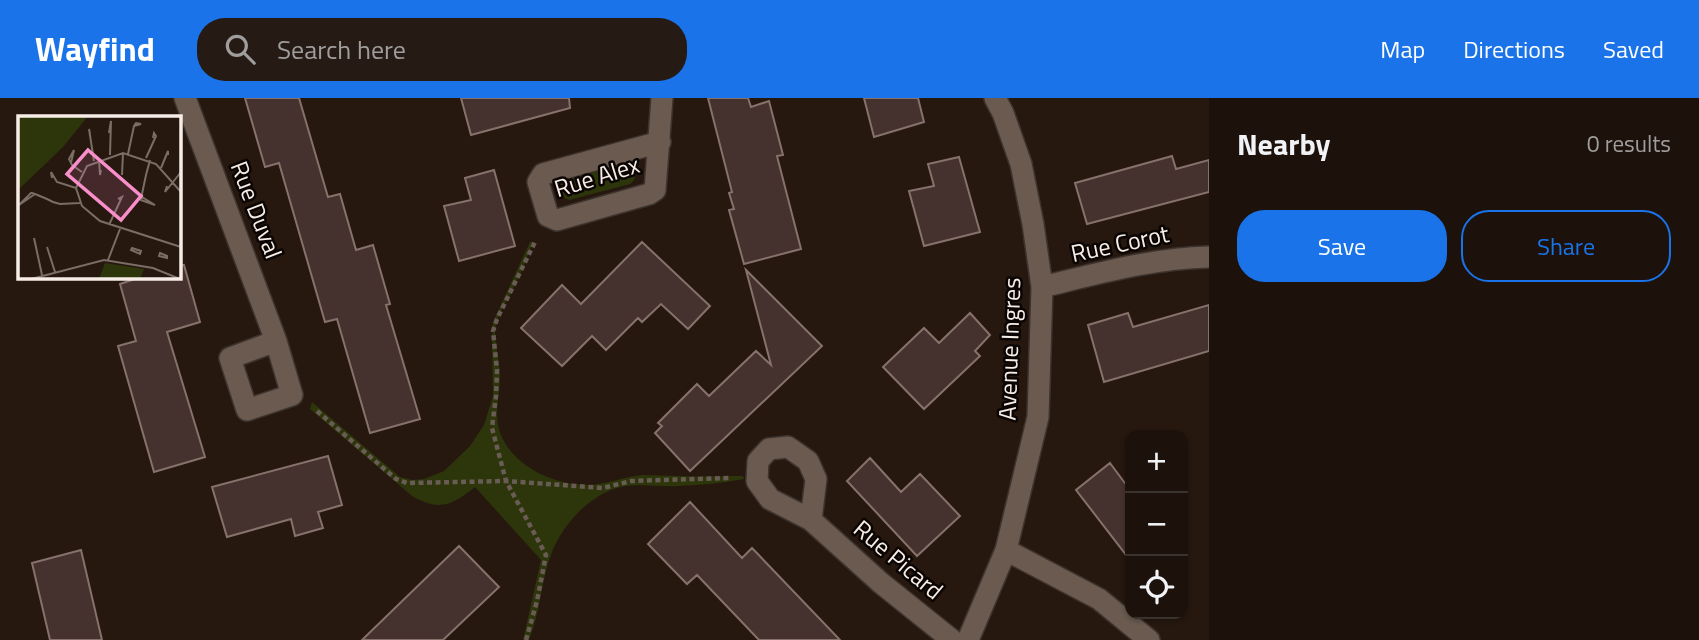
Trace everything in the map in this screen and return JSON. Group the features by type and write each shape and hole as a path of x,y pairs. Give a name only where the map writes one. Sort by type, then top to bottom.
{"street":[{"name":"Rue Duval","path":"186,98 276,341 292,395"},
{"name":"Rue Alex","path":"660,142 544,174 538,182 548,216 557,220 656,190 660,142 662,98"},
{"name":"Avenue Ingres","path":"968,640 1006,550 1038,417 1042,287 1021,164 995,98"},
{"name":"Rue Corot","path":"1042,287 1182,257 1209,257"},
{"path":"276,341 230,358 247,410 292,395"},
{"path":"757,481 758,461 769,449 788,447 808,461 816,479 811,520"},
{"name":"Rue Picard","path":"757,481 770,499 811,520 881,583 952,640"},
{"path":"1006,550 1099,599 1149,640"}],"path":[{"path":"526,640 546,555 506,481 492,428 497,370 493,331 548,216"},
{"path":"292,395 311,406 396,479 407,483 506,481 603,488 631,481 743,478 757,481"}],"green space":[{"path":"621,163 635,169 634,179 630,184 569,200 559,192 561,183 566,179"},
{"path":"530,242 533,242 499,316 495,331 500,377 497,419 503,439 511,451 533,470 561,482 576,484 590,485 642,475 743,476 744,479 687,486 626,486 602,494 591,501 572,519 557,541 548,562 533,629 529,640 523,640 541,560 475,487 445,504 422,501 412,496 310,409 312,402 400,477 424,479 444,471 470,446 484,425 493,396 493,322"}],"building":[{"path":"245,98 299,98 328,197 340,194 356,250 373,245 390,304 386,305 420,419 370,433 337,319 325,322 279,163 265,167"},
{"path":"461,98 569,98 570,108 471,135"},
{"path":"708,98 748,98 751,107 769,101 783,155 777,156 801,249 744,264 729,210 734,209 729,193 732,192"},
{"path":"864,98 918,98 924,122 874,137"},
{"path":"1172,156 1176,169 1209,160 1209,192 1087,224 1075,183"},
{"path":"959,157 980,232 924,246 909,191 934,186 928,164"},
{"path":"494,170 515,246 459,261 444,206 471,200 465,178"},
{"path":"642,242 710,306 688,329 661,304 642,322 638,318 606,350 592,336 562,366 521,328 562,285 581,304"},
{"path":"184,265 200,322 167,332 205,457 154,472 118,346 136,341 120,284 138,278 180,278 180,266"},
{"path":"746,270 822,346 690,471 655,433 662,426 658,423 697,384 709,396 756,351 771,365"},
{"path":"1209,305 1209,351 1104,382 1088,325 1128,313 1133,327"},
{"path":"970,313 990,335 975,351 980,356 924,409 883,367 924,328 939,343"},
{"path":"328,456 342,505 318,512 323,528 295,536 291,519 227,537 212,487"},
{"path":"870,458 901,492 920,474 960,516 917,556 847,481"},
{"path":"1110,463 1125,483 1125,554 1076,490"},
{"path":"690,502 742,558 752,548 840,640 759,640 697,575 687,584 648,544"},
{"path":"459,546 499,587 443,640 362,640"},
{"path":"81,550 102,640 50,640 32,563"}]}
